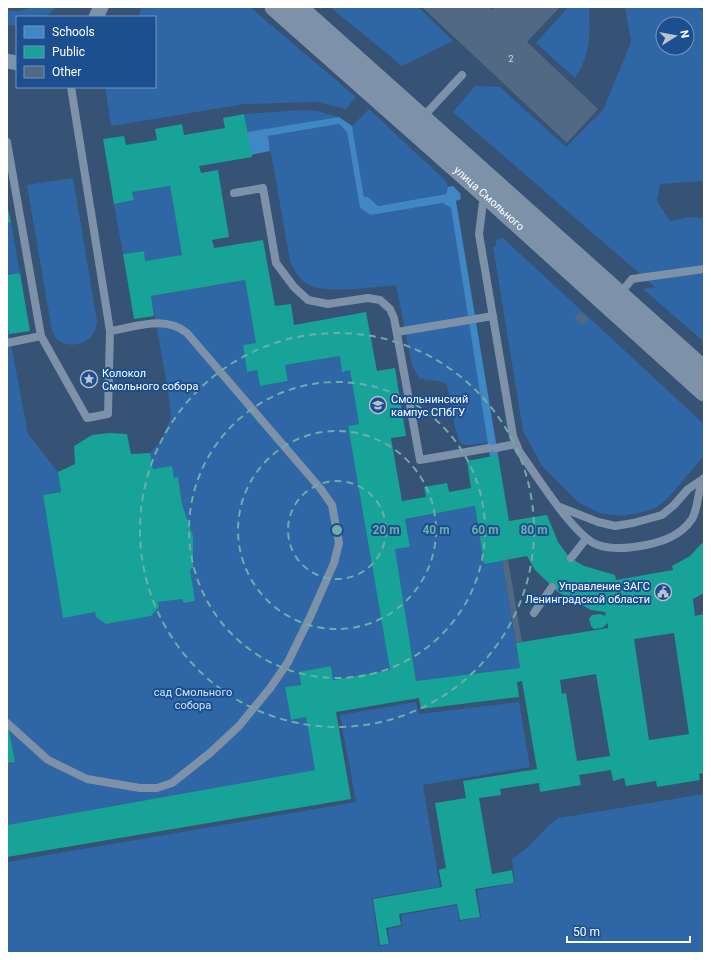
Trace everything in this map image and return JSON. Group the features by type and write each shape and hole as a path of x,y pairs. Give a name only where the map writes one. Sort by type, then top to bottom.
{"street":[{"path":"96,16 101,7"},
{"name":"улица Смольного","path":"274,7 485,194 614,300 704,370"},
{"name":"улица Смольного","path":"298,7 422,118 614,300 704,392"}],"lane":[{"path":"422,118 462,75"},
{"path":"7,142 41,336 87,418 108,414 110,331 71,88"},
{"path":"234,193 263,188 276,263 294,287 308,300 328,304 368,298 380,300 390,309 394,318 397,332 420,460 516,444"},
{"path":"485,194 479,234 513,436 519,451 577,530 597,545 614,548 638,547 661,542 679,534 692,518 703,479"},
{"path":"614,300 632,279 704,269"},
{"path":"397,332 493,316"},
{"path":"7,724 48,760 87,779 140,788 157,788 172,783 210,753 239,726 271,687 288,662 311,615 334,562 339,543 332,506 320,488 187,334 179,327 168,323 110,331"},
{"path":"7,343 41,336"},
{"path":"559,506 598,522 615,526 633,523 662,515 674,505 688,489 703,479"},
{"path":"571,558 586,538"},
{"path":"534,613 552,587"}],"green space":[{"path":"33,7 57,7 46,16 16,16 16,26 7,25 7,10 19,11"},
{"path":"142,7 250,7 356,97 346,109 318,102 245,104 111,126 105,88 156,88 156,16 138,16"},
{"path":"330,7 418,7 453,41 402,66"},
{"path":"568,7 589,7 589,35 587,52 575,78 536,43"},
{"path":"625,7 698,7 704,13 704,181 660,184 657,201 670,221 690,217 704,218 704,342 643,289 655,287 453,112 475,86 500,87 566,147 603,110 631,42"},
{"path":"369,109 446,181 448,187 446,194 378,206 368,197 364,197 352,126"},
{"path":"302,110 317,111 339,117 247,132 244,114"},
{"path":"339,124 347,132 360,208 372,215 443,203 451,208 488,443 466,445 461,443 456,429 449,391 446,384 438,381 420,379 412,365 396,285 351,289 317,288 302,280 290,261 268,136"},
{"path":"73,178 97,321 95,332 91,337 82,343 71,345 61,342 56,338 52,331 27,185"},
{"path":"170,186 182,255 145,261 143,251 123,254 114,204 134,200 132,192"},
{"path":"11,222 20,273 7,275 7,223"},
{"path":"503,238 704,424 704,456 668,498 657,507 644,512 622,516 599,513 578,502 542,466 523,431 493,247 496,246 496,241 498,239"},
{"name":"сад Смольного собора","path":"245,280 256,343 243,345 247,372 257,370 260,386 288,381 285,365 340,356 342,371 350,370 359,424 348,426 390,670 333,680 330,666 299,672 301,685 285,687 291,720 306,717 315,770 7,825 7,763 15,762 9,730 7,730 7,322 28,434 58,472 61,492 43,495 63,617 95,612 106,624 151,616 159,607 158,602 182,599 184,603 195,601 190,569 193,568 193,536 182,504 178,477 174,478 172,466 153,469 150,453 160,442 171,418 168,391 151,296"},
{"path":"475,506 502,560 520,668 416,681 395,549 410,547 405,519"},
{"path":"416,702 419,714 519,702 530,767 423,785 440,887 372,898 379,946 390,944 388,929 402,926 401,915 457,905 459,921 481,917 477,890 515,883 512,859 527,848 549,825 559,818 704,794 704,953 7,953 7,862 356,802 340,715"}],"building: Schools":[{"path":"339,117 352,126 364,197 368,197 378,206 446,194 448,187 453,186 460,193 461,199 456,201 498,455 490,457 451,208 443,203 371,215 360,208 347,132 339,124 268,136 270,151 251,155 247,132"}],"building: Public":[{"path":"244,114 252,157 199,166 201,173 218,170 229,237 212,240 214,248 263,240 275,306 291,304 294,325 366,312 377,371 395,368 406,436 391,438 402,501 426,497 424,487 447,483 449,492 471,488 467,461 498,455 509,521 547,515 558,542 569,557 584,566 615,575 616,580 673,570 672,566 690,556 704,541 704,593 693,599 695,616 704,614 704,773 699,774 700,780 657,787 656,781 626,786 624,778 613,781 611,770 579,775 581,785 540,792 539,783 500,789 501,795 479,798 492,874 512,870 514,883 475,889 480,917 460,920 457,904 399,914 401,925 386,928 389,944 380,945 373,899 442,887 439,870 446,868 435,803 466,798 463,781 537,769 522,681 517,682 519,697 421,709 419,698 336,712 351,799 7,857 7,825 315,770 306,717 291,720 285,687 301,685 299,672 331,666 333,680 390,670 348,426 359,424 350,370 342,372 340,356 285,365 288,381 260,386 257,370 247,372 243,345 256,343 245,280 151,296 154,316 134,319 123,254 144,251 145,261 182,255 170,186 132,192 134,200 114,204 103,139 124,136 126,145 157,140 155,129 182,124 184,135 225,128 223,118","holes":["475,506 484,564 527,556 535,570 558,592 591,610 605,612 606,616 600,614 592,615 589,619 591,626 594,629 602,628 608,623 608,628 516,643 520,668 416,681 395,549 410,547 405,519","674,633 689,734 649,740 634,639","596,674 610,756 577,761 566,693 562,694 560,680"]},
{"path":"7,205 11,222 7,223"},
{"path":"20,273 30,331 9,334 7,322 7,275"},
{"path":"109,433 127,434 131,454 150,453 153,469 172,466 174,478 178,477 182,504 193,536 193,568 190,569 195,601 184,603 182,599 158,602 159,607 151,616 106,624 96,617 95,612 63,618 43,495 61,492 58,472 75,464 74,446 92,435"},
{"path":"7,730 9,730 15,762 7,763"}],"building: Other":[{"path":"422,7 489,7 492,10 494,7 560,7 527,42 598,109 567,143"},
{"path":"580,312 588,319 582,325 575,318"},
{"path":"502,560 508,560 522,642 516,643"}],"place":[{"name":"Колокол Смольного собора","path":"89,379"},
{"name":"Смольнинский кампус СПбГУ","path":"378,405"},
{"name":"Управление ЗАГС Ленинградской области","path":"663,592"}]}
